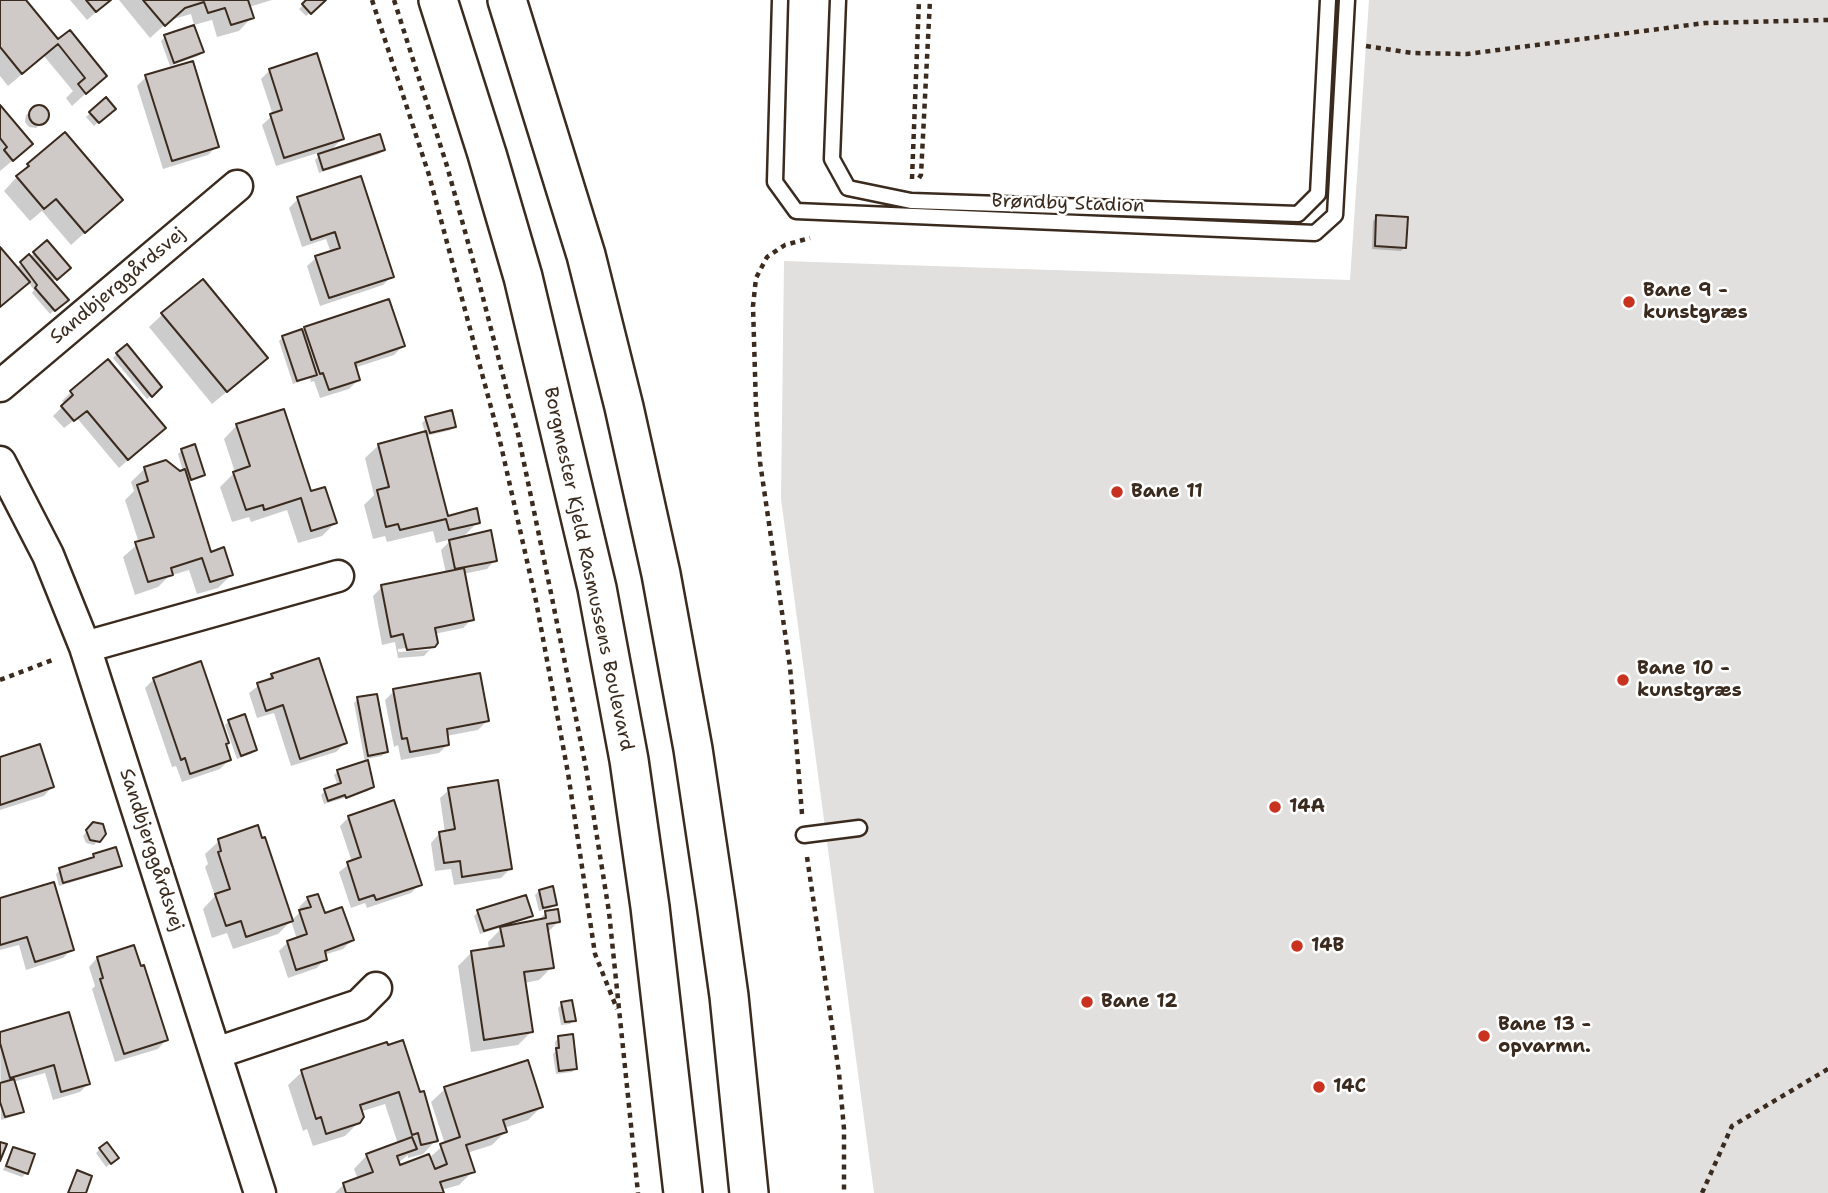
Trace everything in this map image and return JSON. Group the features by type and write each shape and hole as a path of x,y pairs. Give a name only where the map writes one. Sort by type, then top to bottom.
{"street":[{"name":"Borgmester Kjeld Rasmussens Boulevard","path":"438,0 523,277 597,588 629,760 650,907 683,1193"},
{"path":"507,0 586,255 662,574 693,749 716,903 732,1023 748,1193"},
{"name":"Sandbjerggårdsvej","path":"0,386 237,186"},
{"name":"Sandbjerggårdsvej","path":"0,462 48,555 85,647 260,1193"},
{"path":"85,647 338,576"},
{"path":"216,1053 359,1005 376,988"}],"lane":[{"name":"Brøndby Stadion","path":"780,0 775,182 796,211 1315,233 1335,215 1347,0"},
{"name":"Brøndby Stadion","path":"838,0 832,159 848,188 911,196 1298,214 1318,194 1328,0"},
{"path":"804,835 859,828"}],"path":[{"path":"373,0 429,175 500,441 538,614 568,773 595,954 620,1017"},
{"path":"394,0 447,166 518,435 586,768 609,912 638,1193"},
{"path":"911,196 919,0"},
{"path":"911,196 921,175 930,0"},
{"path":"1346,43 1412,53 1466,54 1705,23 1828,20"},
{"path":"817,236 785,245 767,257 756,278 753,306 756,407 761,462 790,667 804,835 843,1102 844,1193"},
{"path":"0,680 85,647"},
{"path":"1702,1193 1732,1126 1828,1069"}],"shaded area":[{"path":"1369,0 1828,0 1828,1193 874,1193 781,499 784,261 1350,280"}],"building":[{"path":"0,0 26,0 58,39 70,30 107,76 86,94 78,84 85,78 58,44 22,74 0,47"},
{"path":"86,0 111,0 96,12"},
{"path":"143,0 248,0 254,18 231,25 225,8 208,13 204,2 185,8 165,26"},
{"path":"306,0 326,0 311,14 302,4"},
{"path":"194,25 204,52 174,63 164,35"},
{"path":"317,53 344,139 284,158 270,114 282,110 269,69"},
{"path":"193,61 219,147 172,161 145,75"},
{"path":"106,97 116,109 99,123 89,112"},
{"path":"0,105 33,144 13,161 4,150 7,147 0,138"},
{"path":"39,105 46,108 49,115 46,122 39,125 32,122 29,115 32,108"},
{"path":"65,132 123,200 85,233 56,199 44,209 16,176"},
{"path":"380,134 385,150 323,170 318,154"},
{"path":"361,176 394,277 329,298 315,256 340,248 335,232 311,240 297,197"},
{"path":"1376,215 1408,217 1406,248 1375,246"},
{"path":"47,240 71,268 57,280 33,252"},
{"path":"0,247 30,282 0,307"},
{"path":"29,254 69,300 55,311 35,288 37,285 20,262"},
{"path":"203,279 268,358 227,392 161,313"},
{"path":"389,299 405,346 355,363 360,380 329,390 323,373 320,374 304,327"},
{"path":"302,329 317,375 297,381 282,336"},
{"path":"127,344 162,387 152,397 116,353"},
{"path":"108,359 166,428 128,460 87,411 74,421 61,406 73,395 70,391"},
{"path":"284,409 311,491 325,487 337,523 311,531 301,498 264,510 263,505 246,510 233,472 250,466 236,424"},
{"path":"452,410 456,427 430,433 425,417"},
{"path":"426,431 448,516 477,508 480,523 449,530 446,519 400,530 398,524 386,527 377,490 389,487 378,444"},
{"path":"195,444 205,475 191,480 181,449"},
{"path":"166,460 180,471 185,469 211,552 224,547 233,575 210,582 202,558 171,568 173,575 148,582 135,542 154,537 137,485 148,481 144,467"},
{"path":"491,530 497,561 455,569 449,540"},
{"path":"464,568 474,620 435,628 438,643 435,647 407,650 403,634 391,637 381,585"},
{"path":"319,658 347,743 300,759 283,705 266,711 257,683 273,678 271,674"},
{"path":"201,661 229,743 226,744 231,760 190,774 185,758 181,760 153,678"},
{"path":"480,673 489,721 447,729 449,745 410,752 407,738 402,739 393,689"},
{"path":"377,694 388,752 368,756 357,697"},
{"path":"245,714 257,750 241,756 228,720"},
{"path":"40,744 54,787 0,805 0,757"},
{"path":"368,760 374,787 346,798 345,795 328,801 324,789 341,783 337,770"},
{"path":"498,780 512,869 462,877 460,861 444,863 439,832 455,829 448,788"},
{"path":"394,800 422,885 376,900 374,895 359,900 347,862 361,857 348,816"},
{"path":"93,822 103,824 106,834 100,842 90,840 86,830"},
{"path":"258,825 262,838 265,837 293,921 246,937 241,921 226,926 215,894 230,889 218,852 221,851 218,839"},
{"path":"116,847 122,866 63,883 59,868"},
{"path":"54,882 74,950 35,962 27,937 0,945 0,898"},
{"path":"553,886 557,905 543,908 539,890"},
{"path":"318,894 325,913 342,907 354,940 325,951 327,960 296,970 287,941 307,934 299,910 311,907 307,897"},
{"path":"526,895 533,916 484,931 477,910"},
{"path":"558,909 560,922 547,924 554,968 524,972 533,1032 484,1040 471,951 504,946 500,927 546,918 545,911"},
{"path":"134,945 141,966 144,965 168,1040 124,1054 100,979 103,978 97,957"},
{"path":"572,1000 576,1021 565,1022 561,1002"},
{"path":"69,1012 90,1084 61,1092 54,1065 10,1078 0,1043 0,1032"},
{"path":"573,1034 577,1069 559,1071 556,1048 559,1048 558,1036"},
{"path":"403,1040 420,1092 424,1091 438,1141 421,1145 418,1133 412,1135 399,1092 360,1105 364,1117 360,1123 326,1134 321,1117 316,1119 301,1070 387,1042 388,1045"},
{"path":"528,1060 543,1107 503,1120 507,1132 466,1145 475,1172 440,1182 444,1193 346,1193 343,1183 373,1172 366,1154 412,1137 417,1149 397,1156 400,1165 429,1154 435,1169 447,1164 440,1144 460,1137 444,1087"},
{"path":"14,1079 24,1112 5,1117 0,1102 0,1083"},
{"path":"0,1142 7,1144 0,1161"},
{"path":"107,1142 119,1158 111,1164 99,1148"},
{"path":"13,1147 35,1154 28,1174 6,1166"},
{"path":"77,1170 92,1176 86,1193 68,1193"}],"place":[{"name":"Bane 9 - kunstgræs","path":"1629,302"},
{"name":"Bane 11","path":"1117,492"},
{"name":"Bane 10 - kunstgræs","path":"1623,680"},
{"name":"14A","path":"1275,807"},
{"name":"14B","path":"1297,946"},
{"name":"Bane 12","path":"1087,1002"},
{"name":"Bane 13 - opvarmn.","path":"1484,1036"},
{"name":"14C","path":"1319,1087"}]}
